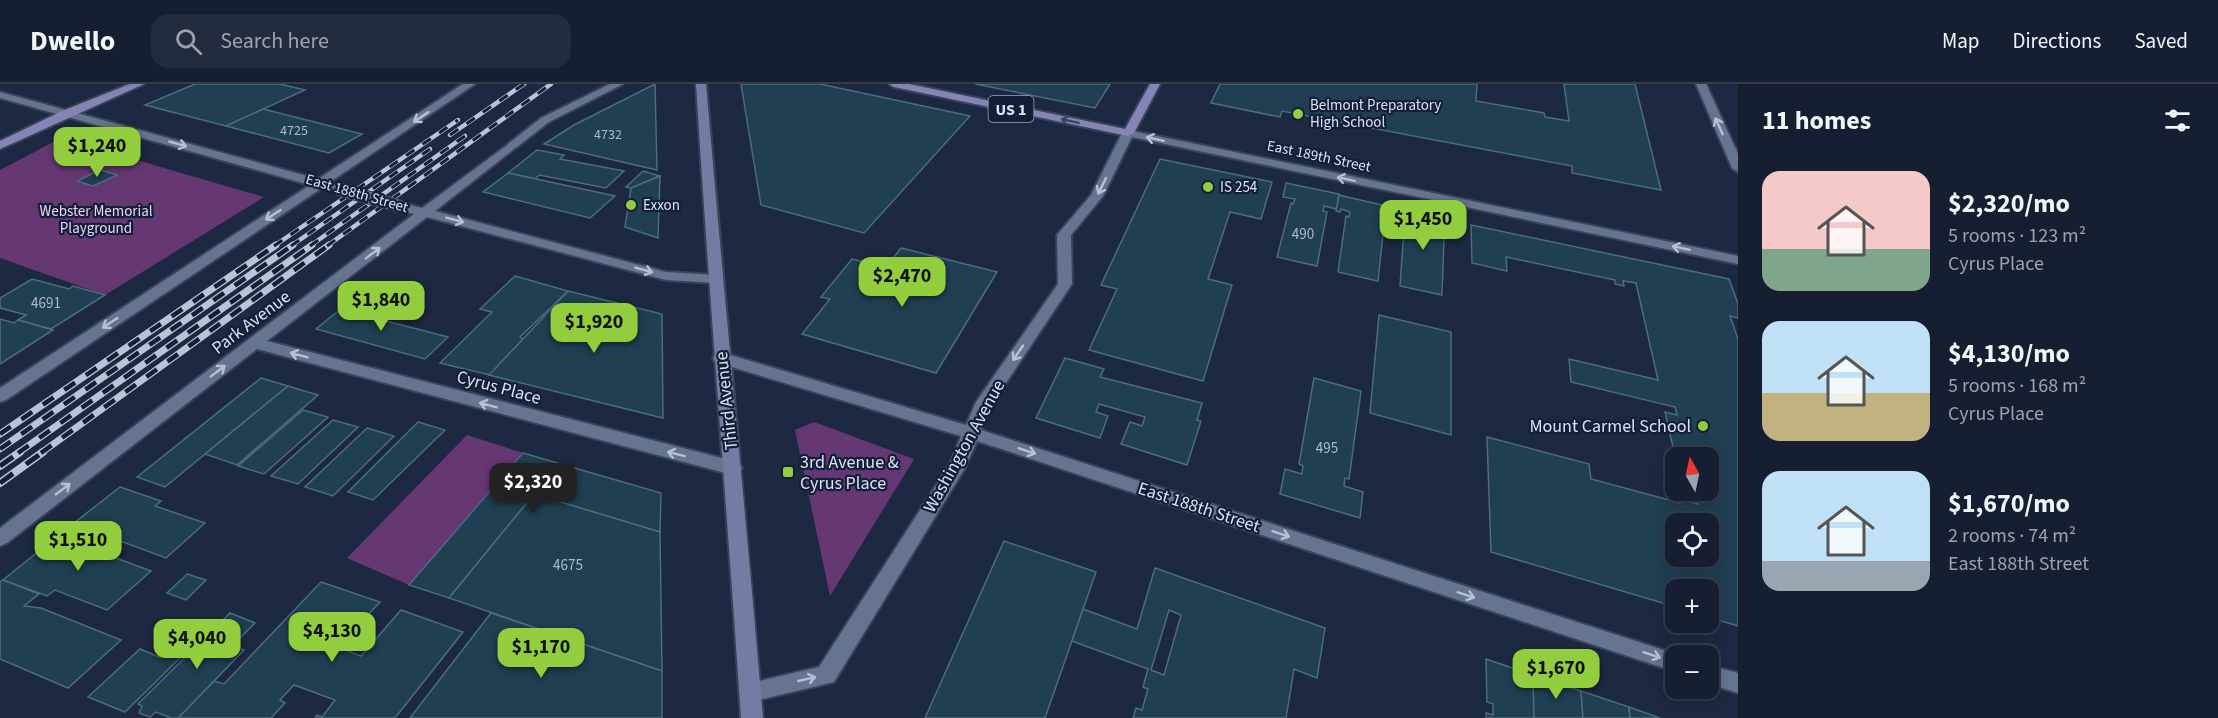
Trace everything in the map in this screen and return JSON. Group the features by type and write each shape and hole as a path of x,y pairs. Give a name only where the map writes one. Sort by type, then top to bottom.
{"main road":[{"path":"0,145 66,113 139,84"},
{"name":"Third Avenue","path":"701,84 721,358 733,468 752,718"},
{"name":"East 189th Street","path":"894,84 1128,133"},
{"name":"Washington Avenue","path":"1128,133 1155,84"}],"street":[{"path":"0,396 470,84"},
{"name":"Park Avenue","path":"0,538 545,120 618,84"},
{"path":"1701,84 1738,168"},
{"name":"East 188th Street","path":"0,95 399,206 666,276 716,279"},
{"name":"East 189th Street","path":"1128,133 1738,260"},
{"name":"Washington Avenue","path":"750,692 826,675 959,463 982,406 1065,284 1064,235 1097,196 1128,133"},
{"name":"Cyrus Place","path":"254,343 733,468"},
{"name":"East 188th Street","path":"721,358 972,433 1665,659"},
{"path":"1719,678 1738,684"}],"green space":[{"name":"Webster Memorial Playground","path":"61,138 264,197 105,295 0,258 0,170"},
{"path":"814,422 914,459 830,596 795,430"},
{"path":"467,435 523,453 409,585 347,558"}],"building":[{"path":"195,84 280,84 305,90 226,126 145,105"},
{"path":"655,84 657,170 544,144 574,125"},
{"path":"741,84 820,84 970,116 864,233 761,205"},
{"path":"975,84 1110,84 1095,108"},
{"path":"1220,84 1477,84 1476,101 1544,113 1545,117 1569,121 1564,84 1635,84 1661,190 1572,173 1572,166 1282,111 1280,117 1211,103"},
{"path":"263,109 362,134 329,153 226,126"},
{"path":"537,150 564,155 560,159 624,171 606,188 539,175 535,179 508,173"},
{"path":"1160,159 1272,182 1261,219 1230,212 1208,279 1232,285 1203,381 1089,350 1117,289 1101,285"},
{"path":"100,170 117,175 93,186 77,181"},
{"path":"643,171 660,176 631,188 626,187"},
{"path":"508,173 615,196 590,218 483,192"},
{"path":"660,176 658,238 625,227 631,188"},
{"path":"1286,183 1339,194 1337,209 1324,206 1323,211 1327,212 1317,266 1277,257 1291,203 1293,204 1295,199 1283,197"},
{"path":"1339,195 1395,208 1394,221 1381,218 1380,224 1384,224 1378,281 1338,272 1346,216 1349,217 1350,212 1341,209 1340,212 1336,211"},
{"path":"1395,208 1453,220 1453,234 1439,231 1439,237 1444,238 1442,295 1400,286 1404,229 1407,229 1408,224 1394,221"},
{"name":"Mount Carmel School","path":"1471,225 1729,279 1738,304 1738,318 1730,316 1738,339 1738,626 1719,620 1719,579 1665,579 1665,604 1491,552 1487,437 1589,464 1591,479 1665,499 1665,501 1680,503 1680,501 1687,501 1698,504 1697,501 1719,501 1719,447 1673,447 1665,412 1677,415 1675,407 1571,382 1569,359 1658,380 1636,283 1623,281 1624,286 1615,284 1615,280 1506,257 1507,271 1472,263"},
{"path":"901,248 997,272 936,373 802,334 830,299 821,297 852,259 886,267"},
{"path":"515,276 568,291 520,337 524,340 490,375 440,363 492,312 480,309"},
{"path":"32,279 69,289 73,286 105,295 51,329 18,320 26,315 0,308 0,298"},
{"path":"568,291 662,314 663,418 489,375"},
{"path":"347,304 377,312 370,317 448,337 425,359 316,329"},
{"path":"1379,315 1451,332 1451,435 1370,413"},
{"path":"0,319 14,323 18,320 53,330 0,364"},
{"path":"1065,358 1104,369 1100,377 1202,403 1197,420 1201,421 1187,465 1121,444 1130,422 1142,426 1145,417 1099,404 1096,412 1108,416 1100,438 1036,418"},
{"path":"261,378 288,386 165,487 137,477"},
{"path":"1314,378 1361,391 1349,479 1345,478 1344,486 1363,492 1360,518 1280,494 1285,469 1302,474 1303,466 1299,464"},
{"path":"288,386 318,395 237,465 205,454"},
{"path":"303,410 328,417 264,474 238,466"},
{"path":"333,420 358,427 298,484 271,476"},
{"path":"418,422 445,430 373,500 348,492"},
{"path":"367,428 394,436 333,496 305,487"},
{"path":"523,453 661,493 660,532 534,494 449,598 409,585"},
{"path":"120,487 161,501 155,506 205,523 166,558 115,539 107,546 65,530"},
{"path":"534,494 660,532 662,671 449,598"},
{"path":"65,530 107,546 100,552 151,571 107,610 55,590 47,596 3,580"},
{"path":"1004,541 1096,572 1045,718 925,718"},
{"path":"1155,568 1325,628 1317,678 1294,669 1286,718 1133,718 1136,708 1142,710 1148,689 1143,687 1148,669 1072,641 1083,609 1137,629","holes":["1169,610 1181,615 1164,675 1151,670"]},
{"path":"187,574 206,580 186,600 167,593"},
{"path":"3,580 39,594 24,606 41,608 121,640 68,688 0,659 0,582"},
{"path":"321,582 380,602 337,647 361,656 401,610 463,632 395,718 315,718 317,715 322,717 335,700 294,685 280,700 285,703 271,718 178,718 214,681 224,684"},
{"path":"230,613 255,623 232,646 244,650 178,718 171,718 156,712 150,717 139,713 142,706 138,704"},
{"path":"491,613 662,671 662,718 410,718"},
{"path":"181,636 196,642 125,712 88,697 140,649 159,657"},
{"path":"1486,659 1533,675 1534,718 1486,718 1486,713 1493,715 1493,704 1487,702"},
{"path":"1533,675 1581,691 1583,718 1534,718"},
{"path":"1581,691 1629,707 1630,718 1583,718"},
{"path":"1629,707 1660,718 1630,718"}],"railway":[{"path":"450,135 524,84"},
{"path":"327,246 551,84"},
{"path":"274,246 458,120"},
{"path":"310,246 465,136"},
{"path":"291,246 430,149"},
{"path":"0,434 276,245"},
{"path":"0,449 293,245"},
{"path":"18,453 312,245"},
{"path":"41,453 329,245"},
{"path":"0,466 20,452"},
{"path":"0,483 43,452"}],"place":[{"name":"Belmont Preparatory High School","path":"1298,114"},
{"name":"IS 254","path":"1208,187"},
{"name":"Exxon","path":"631,205"},
{"name":"Mount Carmel School","path":"1703,426"},
{"name":"3rd Avenue & Cyrus Place","path":"788,472"}]}
